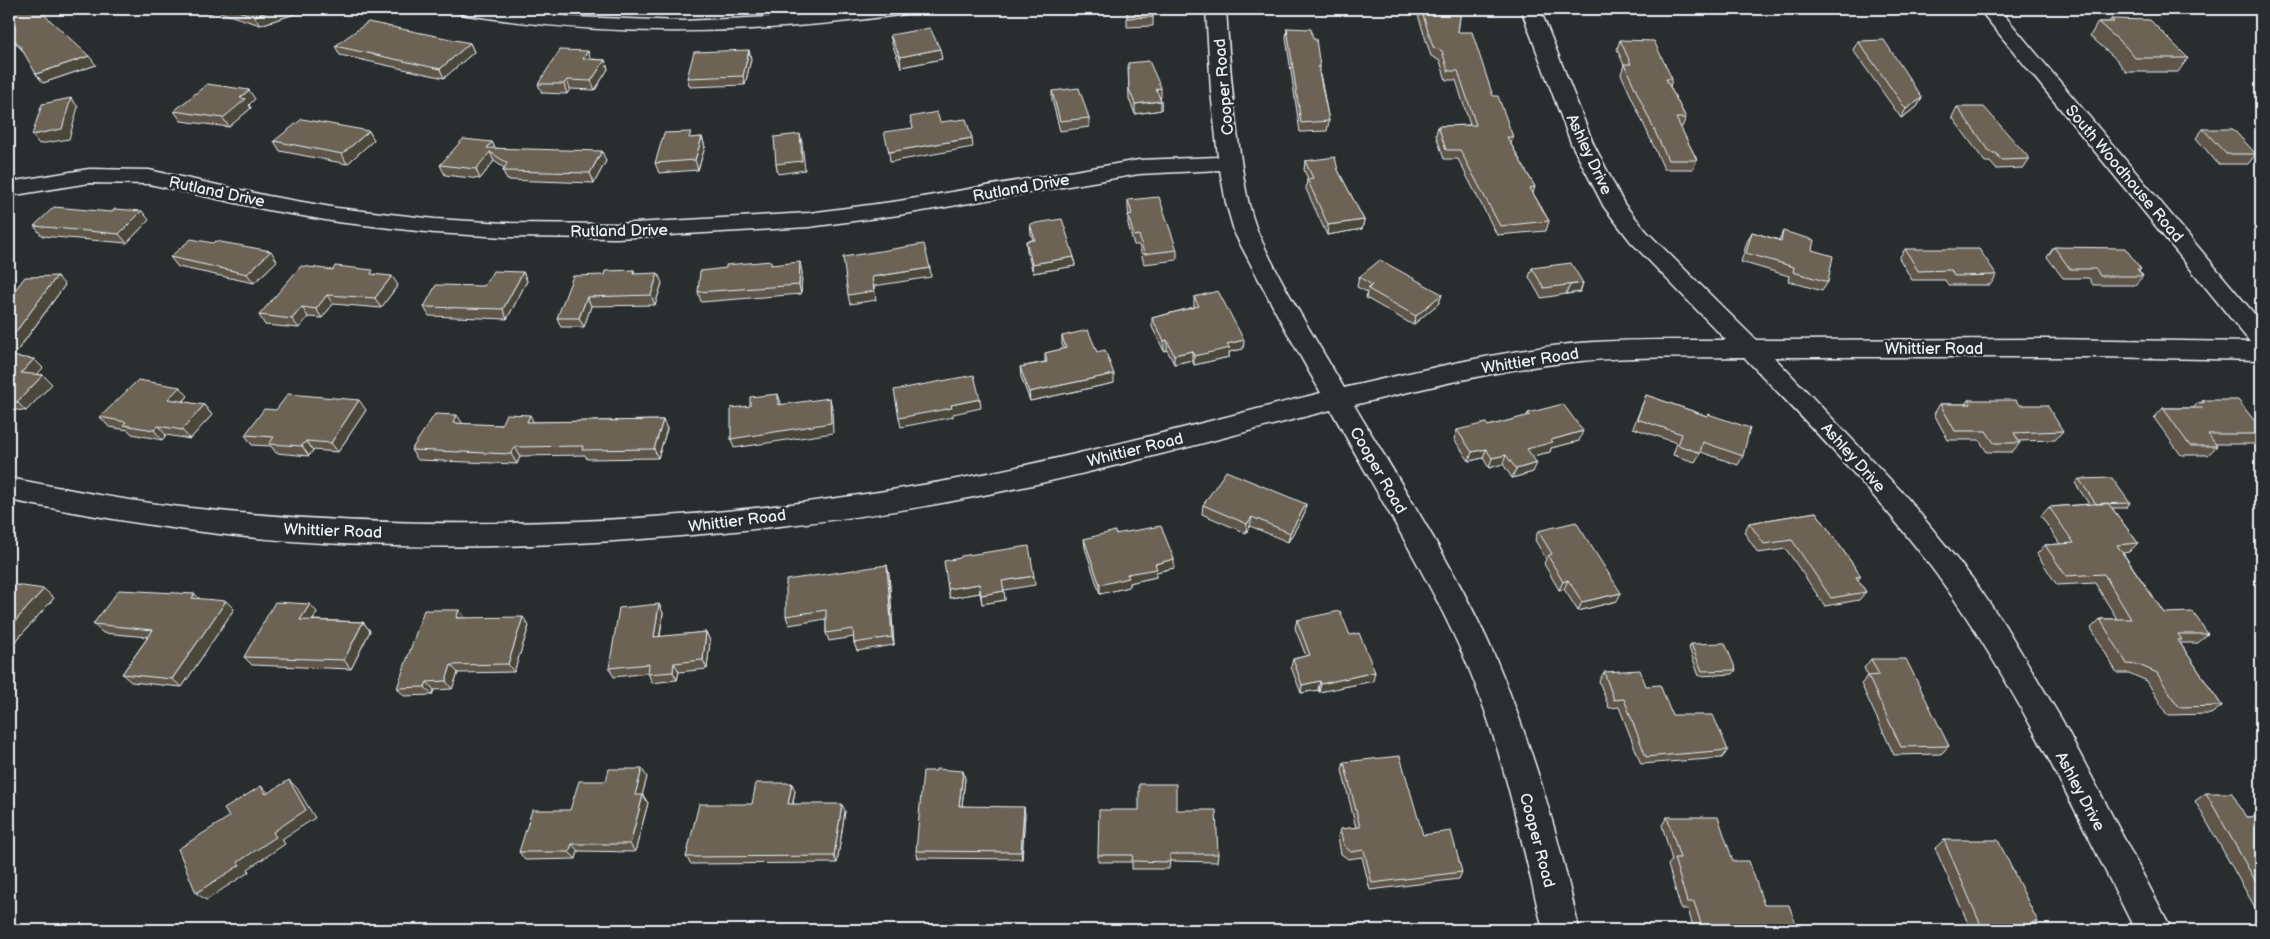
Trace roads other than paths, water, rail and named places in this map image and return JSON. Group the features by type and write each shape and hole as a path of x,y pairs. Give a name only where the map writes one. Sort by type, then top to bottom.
{"street":[{"path":"467,9 537,19 667,27 796,22 899,9"},
{"name":"Cooper Road","path":"1216,9 1221,90 1230,163 1237,202 1248,234 1290,316 1447,590 1480,659 1507,729 1536,826 1561,930"},
{"name":"Ashley Drive","path":"1530,9 1582,143 1598,179 1615,207 1639,237 1868,470 1929,543 1976,609 2034,701 2154,930"},
{"name":"South Woodhouse Road","path":"1988,9 2261,338"},
{"name":"Rutland Drive","path":"9,189 89,176 149,176 268,203 337,215 435,226 496,230 617,231 809,220 899,208 1139,167 1230,163"},
{"name":"Whittier Road","path":"9,489 60,500 156,515 275,528 379,533 521,535 681,527 834,509 942,493 1019,477 1450,373 1566,353 1612,349 1748,348 2159,348 2261,351"}]}
